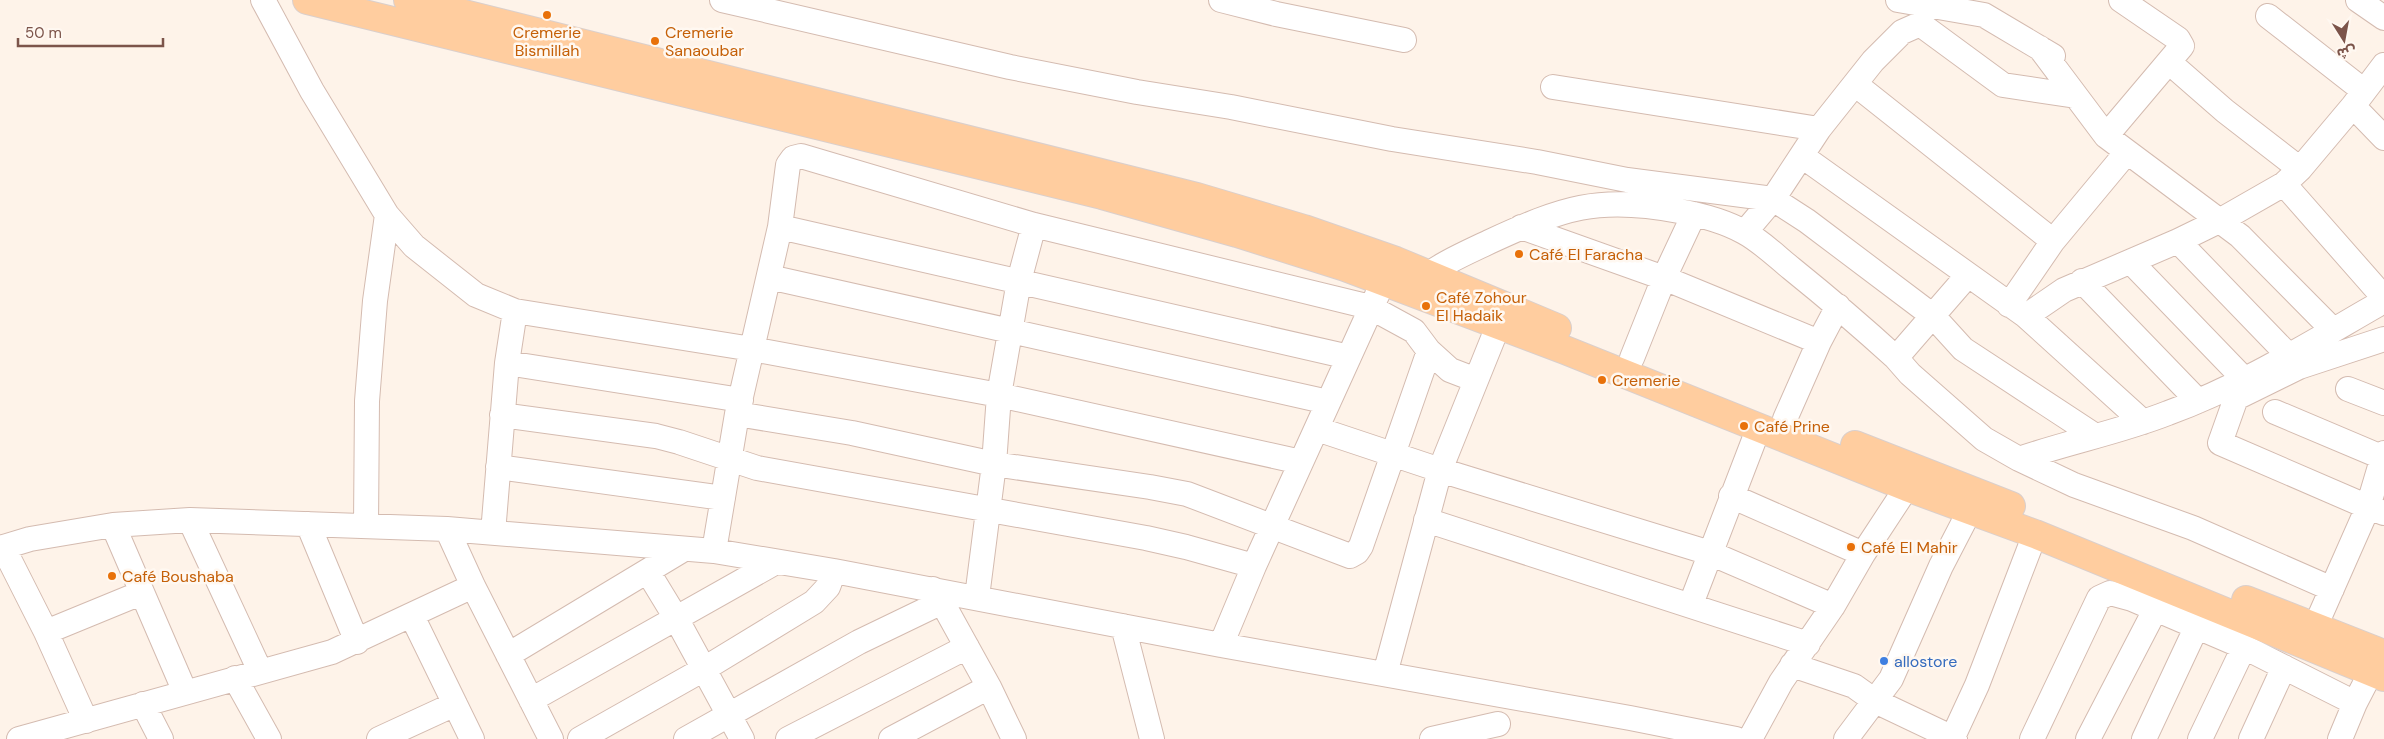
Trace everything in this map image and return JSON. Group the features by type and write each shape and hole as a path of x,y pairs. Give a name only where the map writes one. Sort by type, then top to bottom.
{"main road":[{"path":"307,0 1102,195 1274,244 1404,277 1632,358 1785,419 1955,483 2315,627 2380,668"},
{"path":"408,0 1197,197 1304,229 1404,277 1498,326 2380,668"}],"street":[{"path":"263,0 312,91 387,215 414,246 476,295 514,311 752,349 999,394 1301,462"},
{"path":"1221,0 1276,14 1404,40"},
{"path":"1898,0 1984,15 2067,66"},
{"path":"2106,136 2182,48 2181,42 2120,0"},
{"path":"2358,0 2384,18"},
{"path":"728,1 1010,67 1137,92 1392,139 1537,162 1627,180 1773,199 1807,221 1933,316 1964,349 2094,435"},
{"path":"2268,16 2358,98 2384,138"},
{"path":"1745,232 1773,199 1819,129 1873,61 1902,32 1920,24 2004,84 2076,96"},
{"path":"2040,48 2106,136 2222,220 2333,330"},
{"path":"2019,459 2094,435 2143,422 2198,401 2289,356 2377,305 2381,298 2379,292 2292,177 2225,111 2170,63"},
{"path":"2017,310 2082,281 2131,262 2222,220 2292,177 2384,65"},
{"path":"1855,84 2053,241"},
{"path":"1553,86 1819,129"},
{"path":"2017,310 2053,241 2127,152"},
{"path":"714,551 728,459 780,227 788,165 793,158 801,156 1034,225 1370,307 1414,331 1438,362 1450,370 1476,380"},
{"path":"1802,156 2017,310 2143,422"},
{"path":"1221,646 1254,566 1370,307 1404,277 1559,212 1597,204 1643,205 1694,214 1745,232 1838,306 1896,358 1910,374 1984,439 2019,459 2074,485 2193,528 2332,589"},
{"path":"1632,358 1664,278 1694,214"},
{"path":"366,525 367,401 375,301 387,215"},
{"path":"977,597 994,464 999,394 1020,281 1034,225"},
{"path":"780,227 1349,357"},
{"path":"1521,227 1664,278 1818,342"},
{"path":"2178,241 2289,356"},
{"path":"2131,262 2244,379"},
{"path":"1896,358 1968,275"},
{"path":"769,276 1328,402"},
{"path":"2082,281 2198,401"},
{"path":"1785,419 1818,342 1838,306"},
{"path":"493,534 502,415 514,311"},
{"path":"2356,317 2381,340 2299,367 2236,398 2220,443 2376,510"},
{"path":"1385,674 1440,470 1498,326"},
{"path":"507,363 739,407 994,464 1187,494 1228,508 1272,528 1347,556 1354,555 1361,546 1429,351"},
{"path":"2348,389 2384,403"},
{"path":"2275,412 2384,456 2376,510 2332,589 2315,627"},
{"path":"502,415 656,436 757,468 1162,542 1254,566"},
{"path":"1691,604 1759,427"},
{"path":"1317,429 1440,470 1710,553 1833,606"},
{"path":"498,467 722,498"},
{"path":"1750,739 1792,665 1833,606 1863,554 1907,486"},
{"path":"1731,496 1863,554"},
{"path":"1846,739 1891,680 1941,566 1970,510"},
{"path":"190,520 260,671"},
{"path":"86,721 46,632 1,547 30,539 113,525 190,520 366,525 714,551 834,571 937,596 977,597 1221,646 1493,693 1736,739"},
{"path":"1426,520 1691,604 1808,644"},
{"path":"308,524 357,642"},
{"path":"113,525 185,692"},
{"path":"448,530 473,586 551,739"},
{"path":"1792,665 1854,686 1875,701 1953,739 1977,685 2035,534"},
{"path":"508,655 684,549"},
{"path":"531,700 776,562"},
{"path":"580,739 704,669 814,602 828,587 834,571"},
{"path":"648,572 676,618 742,739"},
{"path":"19,739 260,671 305,661 357,642 473,586"},
{"path":"46,632 141,593"},
{"path":"2032,739 2101,596 2116,593 2244,647 2355,703"},
{"path":"937,596 968,647 989,687 1005,736"},
{"path":"686,739 937,596"},
{"path":"2088,739 2155,610"},
{"path":"412,616 472,739"},
{"path":"1123,626 1152,739"},
{"path":"2144,739 2198,626"},
{"path":"788,739 968,647"},
{"path":"2200,739 2244,647"},
{"path":"2251,739 2284,667"},
{"path":"2340,739 2355,703 2380,668"},
{"path":"235,678 269,739"},
{"path":"891,739 989,687"},
{"path":"1432,739 1500,732 1493,693"},
{"path":"143,704 161,739"},
{"path":"379,739 455,704"}],"place":[{"name":"Cremerie Bismillah","path":"547,15"},
{"name":"Cremerie Sanaoubar","path":"655,41"},
{"name":"Café El Faracha","path":"1519,254"},
{"name":"Café Zohour El Hadaik","path":"1426,306"},
{"name":"Cremerie","path":"1602,380"},
{"name":"Café Prine","path":"1744,426"},
{"name":"Café El Mahir","path":"1851,547"},
{"name":"Café Boushaba","path":"112,576"},
{"name":"allostore","path":"1884,661"}]}
